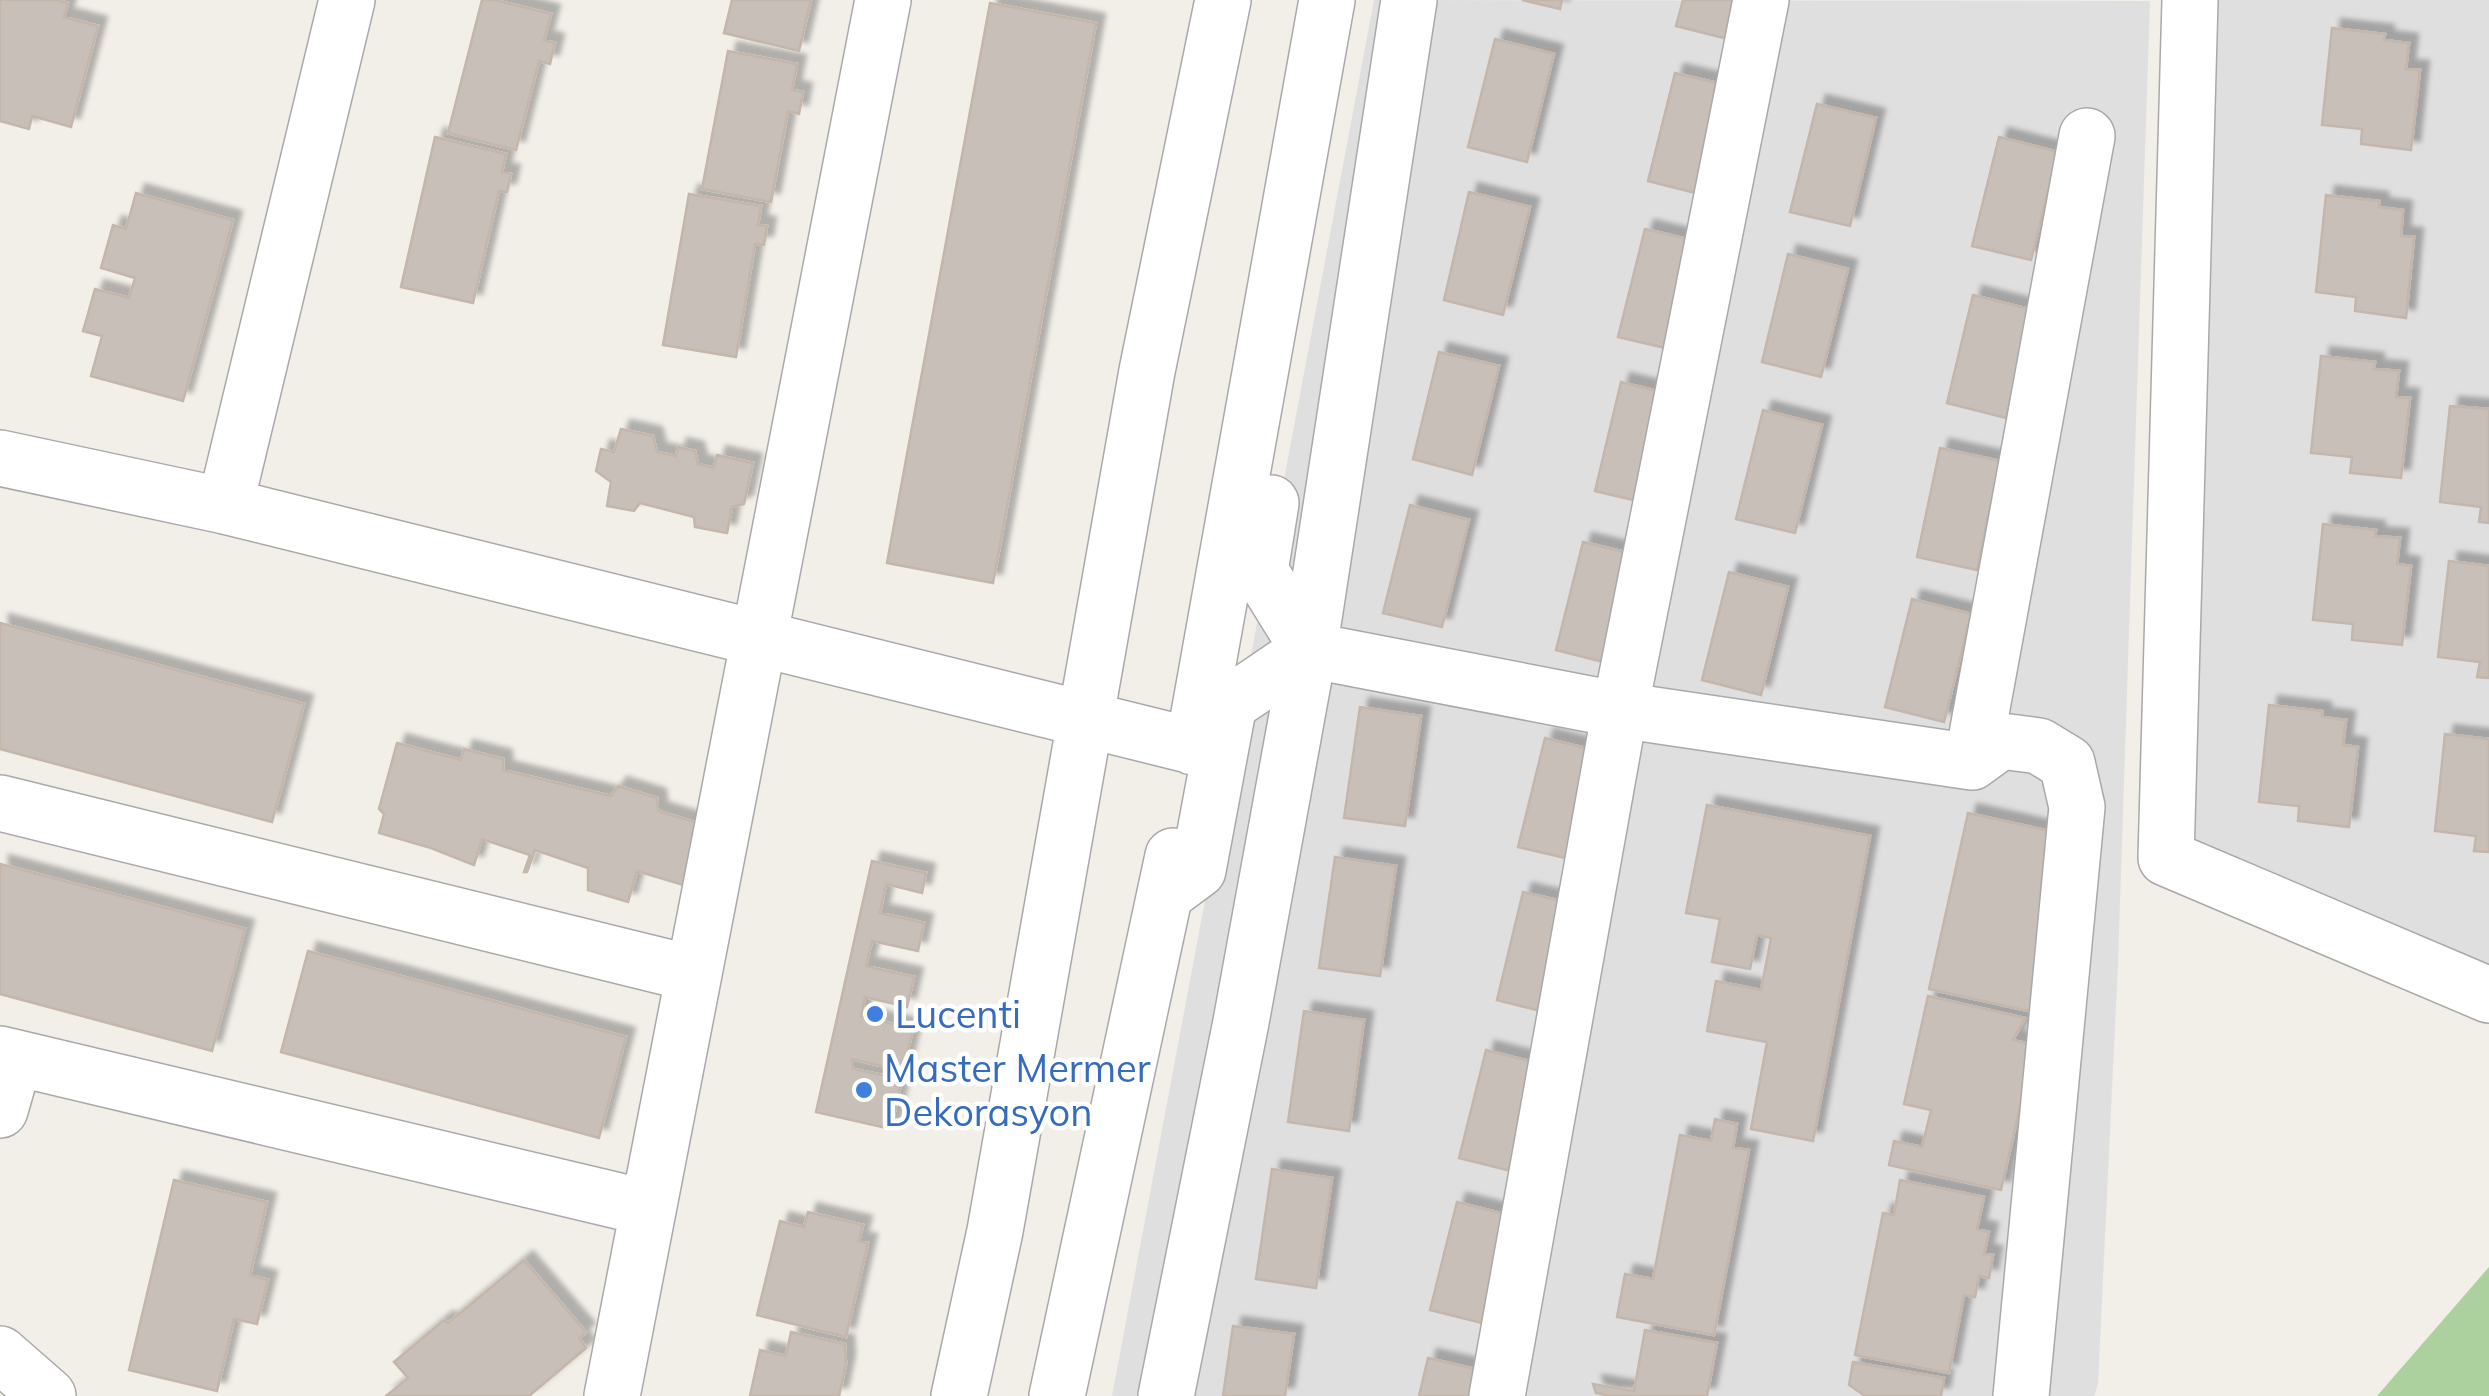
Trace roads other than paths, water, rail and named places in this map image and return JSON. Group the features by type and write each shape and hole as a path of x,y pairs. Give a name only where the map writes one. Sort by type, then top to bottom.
{"street":[{"path":"225,506 347,0"},
{"path":"612,1396 883,0"},
{"path":"959,1396 995,1231 1147,371 1223,0"},
{"path":"1057,1396 1166,893 1327,0"},
{"path":"1166,1396 1241,1022 1309,650 1409,0"},
{"path":"1497,1396 1620,710 1761,0"},
{"path":"2190,0 2166,858 2489,995"},
{"path":"1972,762 2087,136"},
{"path":"1268,328 1291,381 1260,570 1309,650"},
{"path":"0,458 225,506 1193,746"},
{"path":"1166,893 1198,870 1229,704 1309,650 1620,710 1972,762 2001,741 2039,746 2067,763 2077,807 2022,1396"},
{"path":"0,803 694,974"},
{"path":"0,1110 8,1056 648,1208"},
{"path":"0,1354 48,1396"}],"place":[{"name":"Lucenti","path":"875,1014"},
{"name":"Master Mermer Dekorasyon","path":"864,1090"}]}
